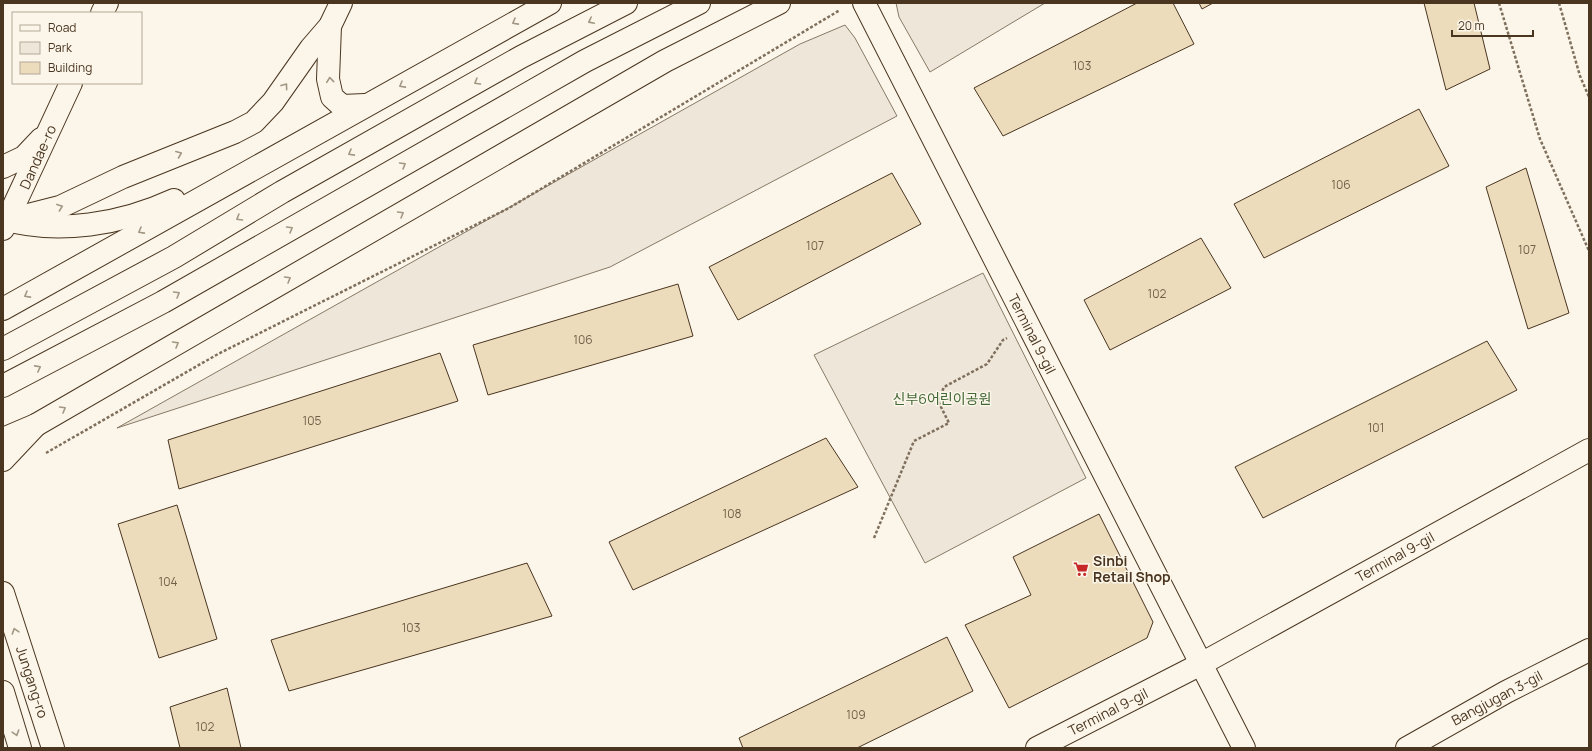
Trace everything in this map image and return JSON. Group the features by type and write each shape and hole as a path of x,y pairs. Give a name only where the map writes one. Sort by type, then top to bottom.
{"main road":[{"path":"102,12 107,3"},
{"path":"5,223 60,207 138,171 235,132 254,122 273,102 311,48 330,26 341,3"},
{"path":"3,309 309,136 550,3"},
{"path":"3,349 174,257 282,192 522,57 626,3"},
{"path":"3,386 163,302 585,61 699,3"},
{"path":"3,438 36,425 665,61 779,3"},
{"name":"Terminal 9-gil","path":"855,5 1030,328 1201,664"},
{"path":"330,26 328,79 332,97 342,106 365,105"},
{"name":"Dandae-ro","path":"5,223 71,84"},
{"path":"3,167 24,157 50,129"},
{"path":"5,223 35,225 99,224 161,206 309,136"},
{"path":"3,460 36,425"},
{"name":"Terminal 9-gil","path":"1037,748 1201,664 1589,450"},
{"name":"Jungang-ro","path":"3,593 53,748"},
{"name":"Bangjugan 3-gil","path":"1407,748 1506,692 1589,650"},
{"path":"1201,664 1244,748"},
{"path":"3,692 20,748"}],"path":[{"path":"1499,3 1540,139 1589,251"},
{"path":"1559,3 1580,76 1589,96"},
{"path":"40,457 218,354 509,208 855,5"},
{"path":"874,538 914,441 949,423 938,401 944,387 987,364 1003,340 1030,328"}],"green space":[{"path":"896,3 1045,3 930,72 899,17"},
{"path":"845,25 855,38 897,116 610,267 117,428 800,44"},
{"name":"신부6어린이공원","path":"983,273 1086,478 925,563 814,355"}],"building":[{"path":"1137,3 1173,3 1194,44 1003,136 974,88"},
{"path":"1199,3 1213,3 1202,9"},
{"path":"1424,3 1474,3 1490,69 1446,90"},
{"path":"1419,109 1449,166 1264,258 1234,204"},
{"path":"1526,168 1569,313 1528,329 1486,187"},
{"path":"892,173 921,224 738,320 709,267"},
{"path":"1201,238 1231,288 1110,350 1084,300"},
{"path":"678,284 693,336 488,395 473,345"},
{"path":"1487,341 1517,390 1263,518 1235,467"},
{"path":"440,353 458,401 179,489 168,440"},
{"path":"826,438 858,487 633,590 609,542"},
{"path":"177,505 217,639 159,658 118,524"},
{"path":"1099,514 1153,622 1147,638 1009,708 965,625 1031,595 1013,557"},
{"path":"527,563 552,616 289,691 271,640"},
{"path":"947,637 973,691 857,748 743,748 739,738"},
{"path":"227,688 241,748 180,748 170,707"}],"place":[{"name":"Sinbi Retail Shop","path":"1081,569"}]}
